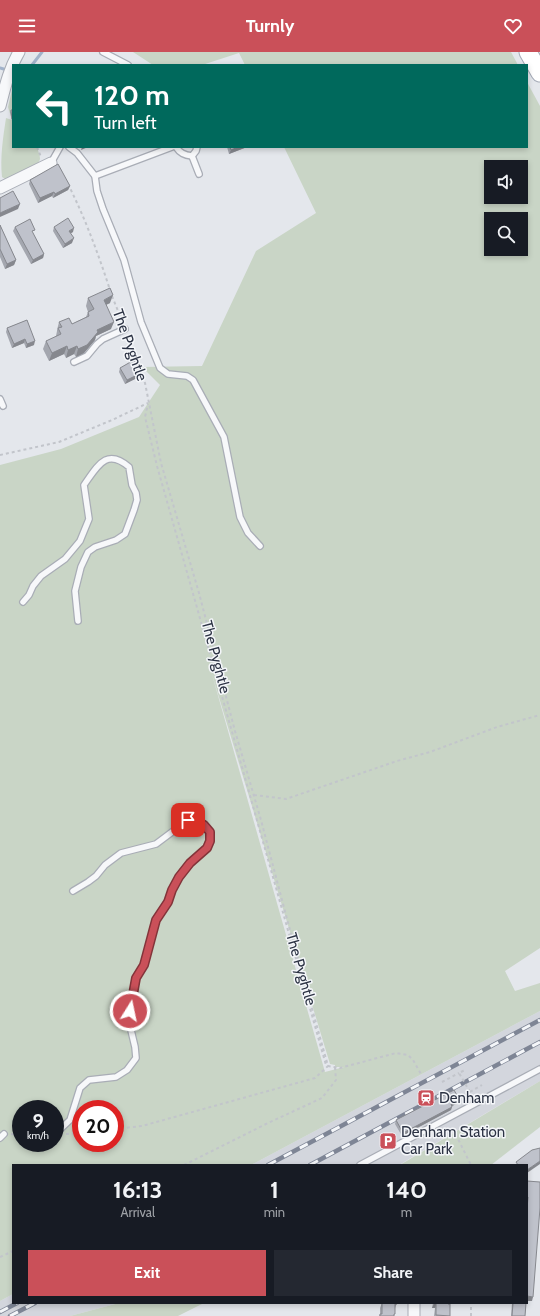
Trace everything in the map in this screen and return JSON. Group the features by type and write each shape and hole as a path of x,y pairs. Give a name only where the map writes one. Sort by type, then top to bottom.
{"main road":[{"path":"528,52 540,74"}],"street":[{"path":"0,106 7,76 19,52"},
{"path":"0,188 52,163"},
{"path":"414,1304 414,1316"}],"lane":[{"path":"103,52 126,64"},
{"path":"52,163 60,148"},
{"path":"70,148 77,153 95,176 97,191 124,260 141,322 160,368 168,374 187,376 192,380 224,437 240,517 248,533 260,546"},
{"path":"95,176 169,148"},
{"path":"177,148 179,152 185,156 192,156"},
{"path":"192,156 197,148"},
{"path":"192,156 199,174"},
{"path":"74,362 87,356 103,339 125,329"},
{"path":"0,399 3,406"},
{"path":"23,602 41,576 65,559 80,542 89,519 84,485 98,465 107,459 115,458 123,461 129,467 132,485 136,493 137,500 125,534 116,540 95,546 88,552 81,567 75,591 78,621"},
{"path":"64,1126 70,1120 80,1088 89,1080 116,1077 127,1070 136,1058 130,1026 130,1011 136,978 144,965 156,920 168,902 179,877 190,863 207,848 210,841 210,832 204,825 196,820 188,820 156,844 120,853 105,865 96,876 73,891"},
{"path":"362,1164 540,1069"}],"path":[{"name":"The Pyghtle","path":"67,181 95,245 145,383 161,463 199,593 235,731 328,1066"},
{"path":"0,455 59,442 148,403"},
{"path":"148,403 145,416 156,466 251,796 309,1009 326,1065 340,1068 396,1053 408,1055 413,1060 421,1074"},
{"path":"254,795 286,799 397,761 430,752 497,727 540,716"},
{"path":"124,1128 142,1126 315,1078 328,1066"},
{"path":"186,1164 322,1098 336,1080 335,1067"},
{"path":"442,1082 465,1070"},
{"path":"460,1073 470,1092"},
{"path":"464,1095 482,1085"},
{"path":"453,1130 470,1164"},
{"path":"0,1257 12,1251"},
{"path":"471,1304 471,1316"}],"shaded area":[{"path":"540,1011 540,1081 401,1164 253,1164"},
{"path":"12,1295 12,1304 115,1304 70,1316 0,1316 0,1301"}],"green space":[{"path":"133,52 511,52 517,64 244,64 239,53 205,64 151,64"},
{"path":"528,84 540,106 540,948 505,971 515,991 540,983 540,1011 253,1164 12,1164 12,1295 0,1301 0,465 61,449 139,417 160,385 142,367 202,366 256,251 316,213 284,148 528,148","holes":["211,671 330,1064 335,1065 335,1067 344,1067 325,1072"]},
{"path":"12,90 12,120 8,107"},
{"path":"6,118 12,120 12,148 37,148 40,159 35,166 30,169 5,179 2,177 1,162"},
{"path":"540,1081 540,1127 492,1164 402,1164"},
{"path":"115,1304 202,1304 178,1316 70,1316"}],"building":[{"path":"58,164 70,186 55,194 54,192 40,198 30,180"},
{"path":"13,191 20,204 0,213 0,198"},
{"path":"68,218 74,228 69,231 74,238 65,244 54,227"},
{"path":"30,219 35,230 32,231 44,254 33,260 15,227"},
{"path":"0,225 16,260 7,264 0,249"},
{"path":"110,288 113,295 104,300 114,322 97,330 98,332 87,345 78,349 77,346 68,350 67,346 52,353 46,341 61,334 58,328 62,327 59,322 69,318 72,324 89,316 88,312 94,309 88,298"},
{"path":"27,320 35,341 27,344 25,339 14,344 7,328"},
{"path":"134,360 141,373 127,380 120,368"},
{"path":"454,1090 459,1099 451,1104 452,1107 403,1133 396,1120"},
{"path":"540,1148 540,1161 528,1169 528,1164 517,1164 516,1162 532,1150"},
{"path":"528,1181 540,1182 540,1208 533,1297 528,1296"},
{"path":"382,1304 395,1304 394,1316 380,1316 380,1314 382,1314"},
{"path":"436,1304 450,1304 450,1316 436,1315"},
{"path":"513,1304 526,1304 525,1316 512,1316"}],"waterway":[{"path":"33,64 42,52"},
{"path":"0,68 7,70"}],"railway":[{"path":"270,1164 540,1020"},
{"path":"312,1164 540,1042"},
{"path":"0,1312 15,1304"},
{"path":"10,1316 33,1304"}],"place":[{"name":"Denham","path":"426,1098"},
{"name":"Denham Station Car Park","path":"388,1141"}],"route":[{"path":"130,1011 136,978 144,965 156,920 168,902 179,877 190,863 207,848 210,841 210,832 204,825 196,820 188,820"}]}
